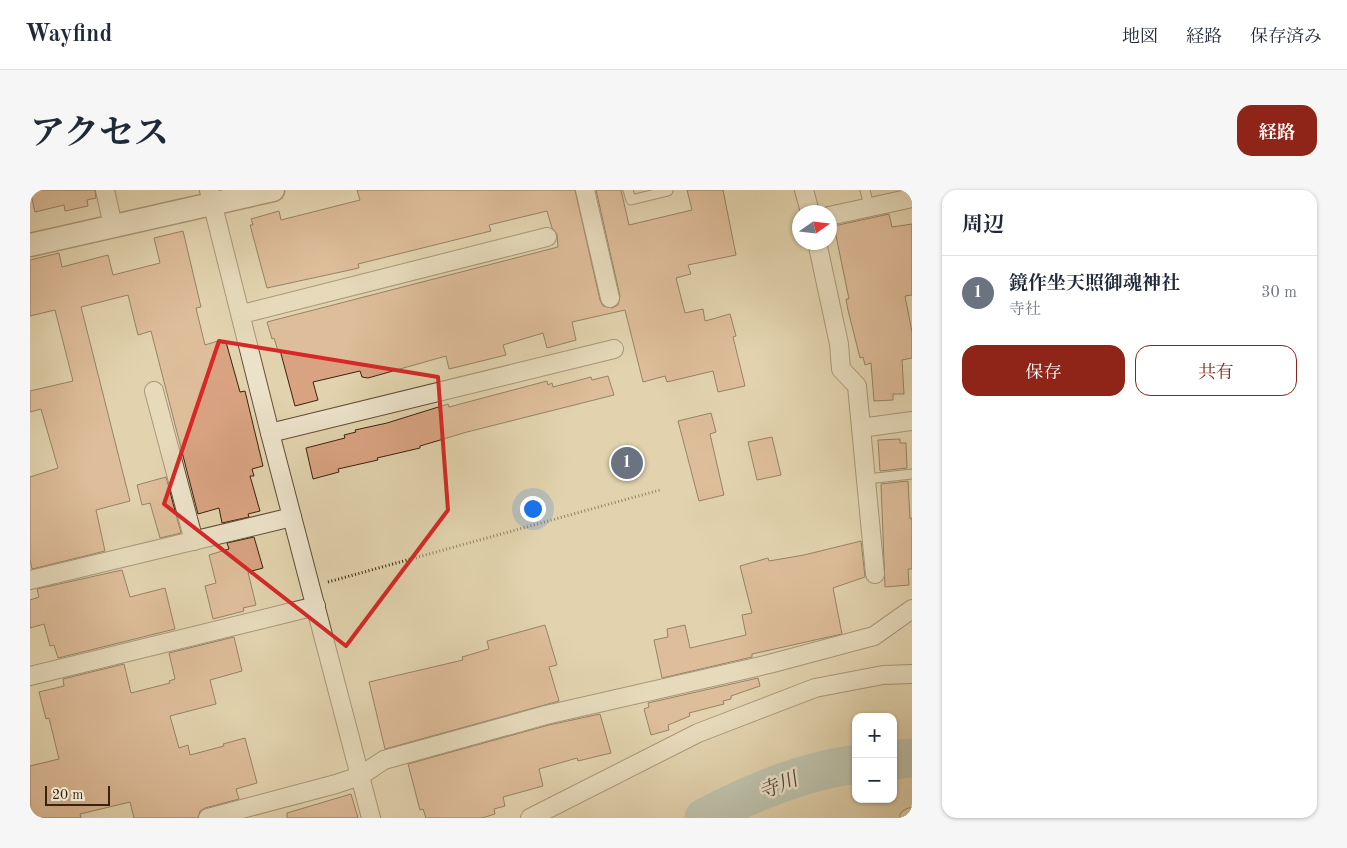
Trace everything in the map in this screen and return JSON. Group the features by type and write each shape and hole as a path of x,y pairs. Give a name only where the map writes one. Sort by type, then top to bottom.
{"street":[{"path":"105,190 113,226"},
{"path":"30,245 113,226 211,197 272,190"},
{"path":"585,190 610,298"},
{"path":"804,190 808,205"},
{"path":"211,197 242,314 270,433 371,818"},
{"path":"837,213 867,198 912,198"},
{"path":"242,314 547,237"},
{"path":"819,250 838,344 841,368 857,386 875,574"},
{"path":"270,433 614,349"},
{"path":"154,391 194,541"},
{"path":"861,428 912,421"},
{"path":"30,580 292,517"},
{"path":"30,676 316,606"},
{"path":"208,818 360,776 384,760 546,715 769,664 874,636 912,609"},
{"path":"530,818 698,732 814,688 883,676 912,674"}],"lane":[{"path":"628,190 631,200 668,191"},
{"path":"867,479 912,474"}],"path":[{"path":"311,587 660,490"}],"highlighted area":[{"path":"219,341 438,377 448,510 346,646 164,504"}],"building":[{"path":"30,190 95,190 96,198 87,200 88,206 65,211 64,205 35,212"},
{"path":"357,190 575,190 600,300 603,306 612,308 618,305 620,296 596,190 621,190 629,225 692,210 687,190 723,190 736,255 688,265 691,274 676,278 685,313 703,309 705,321 730,314 736,336 733,337 745,386 718,392 713,371 667,382 665,376 643,382 625,310 572,322 576,340 547,348 543,333 503,345 506,355 449,369 446,356 368,378 362,377 360,371 313,382 318,400 295,406 280,350 278,351 274,338 272,339 267,322 558,247 557,234 552,228 547,211 489,225 491,231 358,264 359,268 267,288 250,225 253,225 251,219 279,211 281,220 360,200"},
{"path":"889,214 892,227 912,224 912,295 905,296 912,332 912,358 902,360 904,394 893,394 893,400 874,401 871,363 865,365 863,357 860,358 846,299 849,299 837,241 837,225"},
{"path":"183,231 201,307 196,308 205,345 221,340 222,343 226,342 240,392 245,391 263,466 252,469 254,476 250,476 260,511 248,514 249,517 222,523 219,508 198,514 151,331 138,335 128,295 81,307 130,501 96,510 105,551 32,569 30,560 30,477 58,468 41,409 30,412 30,391 73,381 55,310 30,316 30,260 59,253 62,267 108,255 113,275 160,263 154,238"},
{"path":"608,376 614,395 467,432 420,446 420,448 338,469 339,472 313,479 306,448 345,438 344,435 356,432 355,430 387,423 448,404 449,407 547,381 548,385 552,383 553,387 591,377 592,380"},
{"path":"711,413 716,432 710,434 724,495 699,501 678,421"},
{"path":"772,437 781,475 757,480 748,442"},
{"path":"900,439 900,443 906,443 907,468 880,471 878,440"},
{"path":"166,477 181,533 160,538 150,503 142,505 137,485"},
{"path":"908,481 910,519 912,518 912,569 908,569 909,585 885,587 881,484"},
{"path":"254,537 263,568 248,572 256,605 243,608 244,611 213,619 205,586 216,583 209,555 229,549 227,543"},
{"path":"861,541 865,577 833,588 842,634 752,654 752,657 662,678 654,640 668,637 667,629 685,625 690,648 746,635 742,615 752,613 740,566 768,558 769,561 804,555"},
{"path":"122,570 130,597 165,588 175,629 58,658 54,645 50,646 44,624 30,628 30,600 39,597 37,589"},
{"path":"545,625 557,665 549,667 559,701 385,749 369,682 463,660 462,657 489,649 487,641"},
{"path":"234,637 242,671 210,680 216,704 170,716 179,748 188,745 190,755 245,738 257,783 236,789 239,799 205,808 200,811 198,818 134,818 130,802 80,814 81,818 30,818 30,766 59,759 49,718 46,719 39,692 64,686 63,679 124,664 131,693 170,683 169,681 175,679 169,653"},
{"path":"758,678 760,686 731,696 731,699 723,701 724,704 689,713 690,716 668,725 669,730 651,735 644,709 649,707 648,703"},
{"path":"600,714 611,753 578,761 577,758 539,769 543,786 503,797 505,806 494,809 495,814 482,818 426,818 423,809 420,810 408,764 549,725"},
{"path":"351,794 358,818 287,818 287,813"}],"waterway":[{"name":"寺川","path":"897,760 912,758"},
{"name":"寺川","path":"704,818 777,784 816,772 852,765"}],"place":[{"name":"鏡作坐天照御魂神社","path":"627,463"}]}
